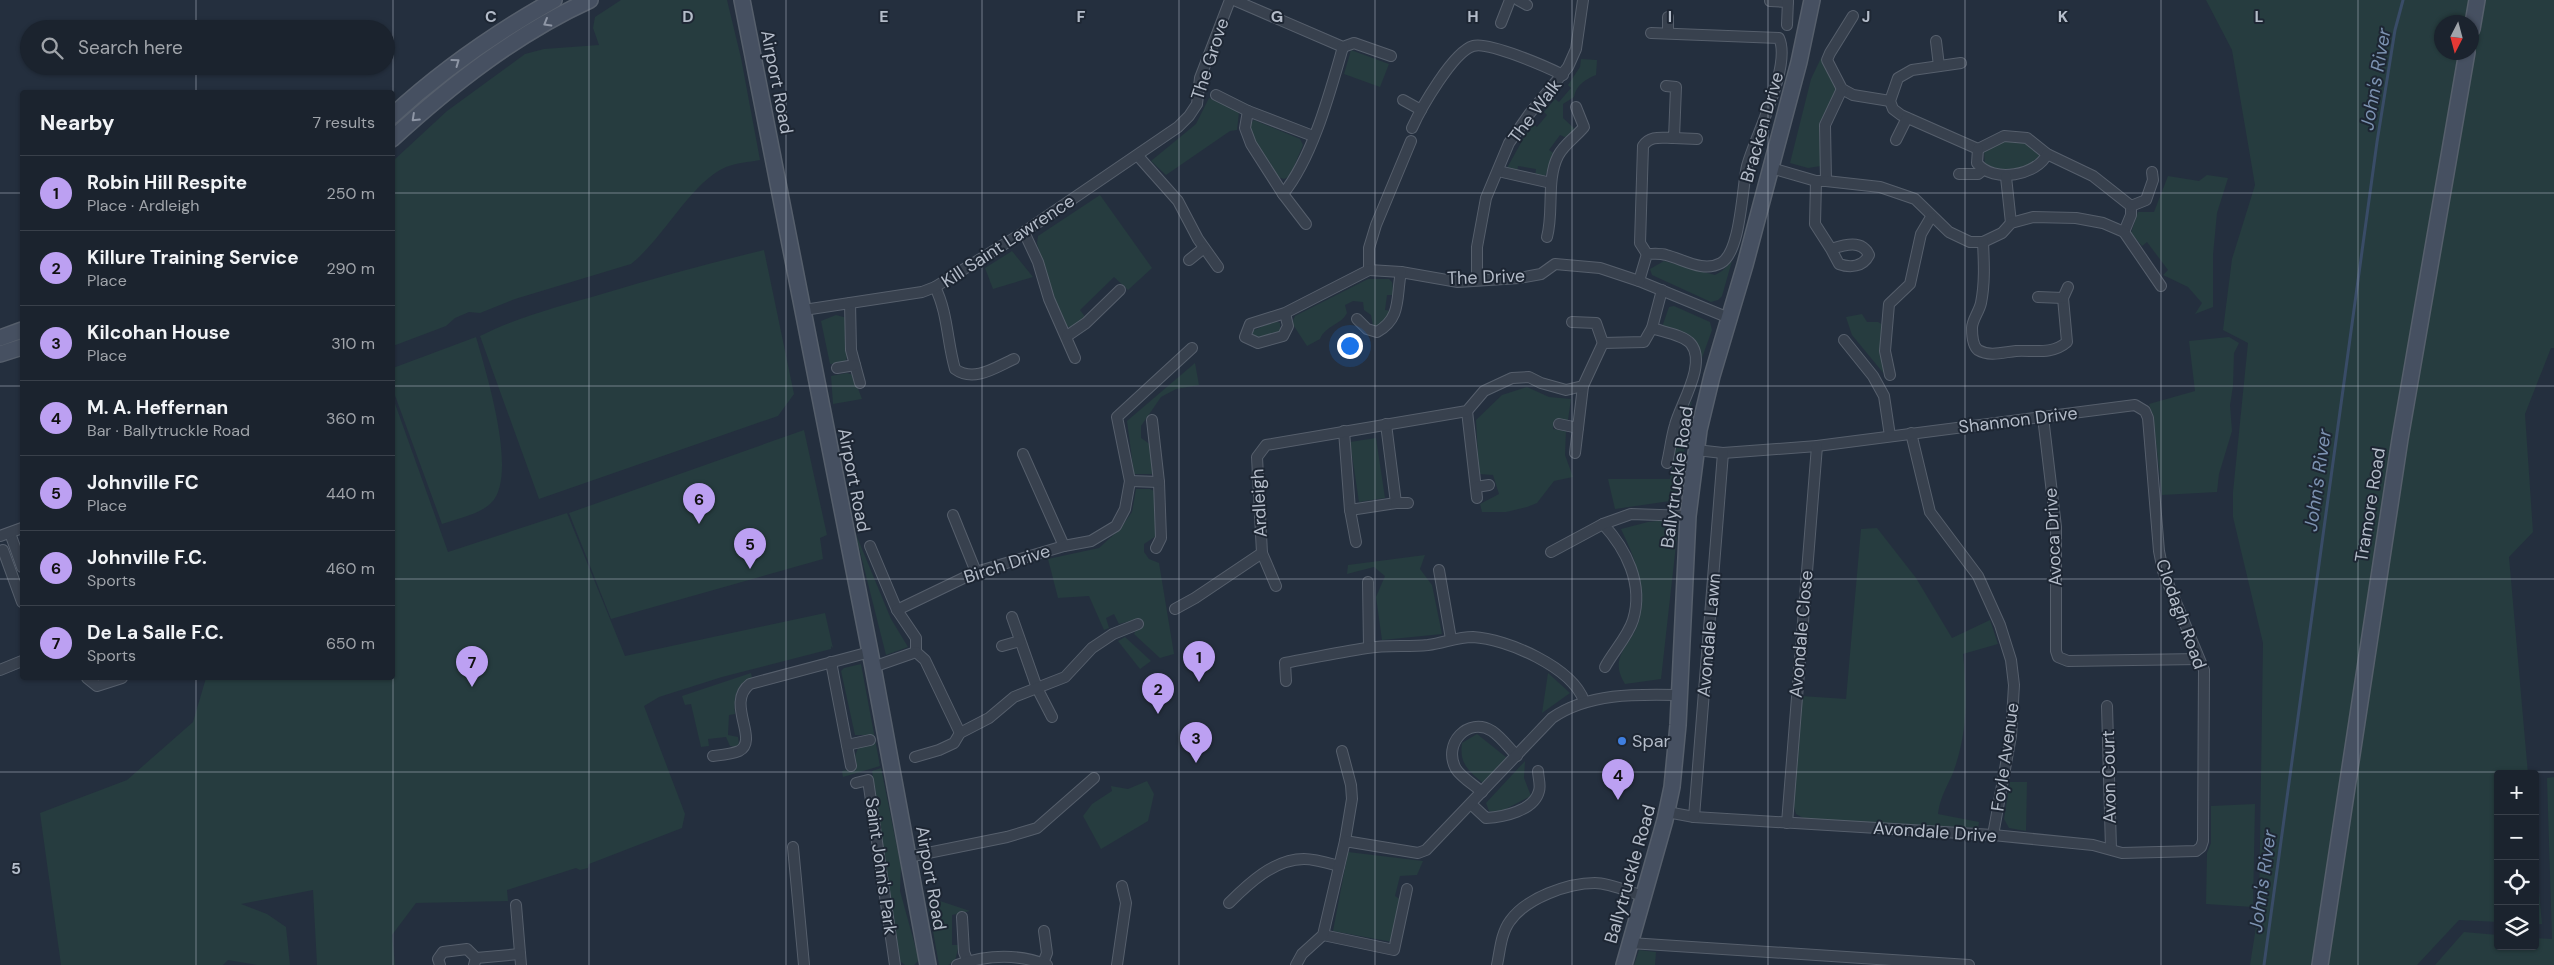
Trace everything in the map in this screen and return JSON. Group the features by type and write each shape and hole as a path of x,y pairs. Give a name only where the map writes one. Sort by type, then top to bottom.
{"main road":[{"path":"395,113 452,65 486,40 554,0"},
{"path":"395,135 447,90 492,56 550,20 590,0"},
{"name":"Ballytruckle Road","path":"1624,965 1668,812 1676,758 1688,516 1696,450 1712,376 1804,43 1812,0"},
{"path":"2474,15 2477,0"},
{"name":"Airport Road","path":"742,1 804,310 846,540 872,659 928,965"},
{"name":"Tramore Road","path":"2320,965 2400,439 2466,60"},
{"path":"0,338 20,331"},
{"path":"0,354 20,348"}],"street":[{"name":"The Grove","path":"1189,116 1197,104 1200,78 1230,0"},
{"name":"The Grove","path":"1234,0 1343,47 1354,44 1391,56"},
{"path":"1501,23 1510,0"},
{"name":"The Walk","path":"1477,280 1476,247 1486,198 1509,143 1530,113 1563,75 1576,49 1583,0"},
{"path":"1770,1 1788,1 1787,25"},
{"path":"1853,16 1830,53 1828,60 1842,89 1853,95 1890,101"},
{"path":"1668,17 1668,33"},
{"name":"Bracken Drive","path":"1647,254 1666,255 1688,264 1713,266 1722,263 1730,254 1743,205 1746,172 1750,155 1779,75 1782,45 1778,38 1651,33"},
{"path":"1936,41 1939,66"},
{"path":"1412,128 1421,110 1445,73 1471,46 1481,44 1537,63 1563,75"},
{"path":"1283,194 1292,183 1313,136 1343,47"},
{"path":"1961,63 1912,70 1898,78 1890,101 1893,109 1907,118 1978,149"},
{"path":"1666,86 1676,87 1674,138"},
{"path":"1831,249 1815,224 1821,181 1825,125 1842,89"},
{"name":"The Grove","path":"1216,95 1248,111 1313,136"},
{"path":"1403,100 1421,110"},
{"path":"1547,237 1551,222 1552,183 1557,158 1562,148 1584,127 1576,107"},
{"path":"1248,111 1245,128 1252,144 1283,194 1306,224"},
{"name":"Kill Saint Lawrence","path":"804,310 922,292 936,287 1024,232 1138,156 1189,116"},
{"path":"1896,140 1907,118"},
{"path":"1978,149 2004,136 2027,138 2047,154 2093,176 2131,206"},
{"path":"1639,281 1647,254 1640,243 1643,146 1647,140 1654,137 1698,139"},
{"path":"1285,313 1369,270 1369,248 1376,224 1411,141"},
{"path":"1978,149 1977,163 1982,170 1995,176 2006,176 2039,165 2047,154"},
{"path":"1138,156 1178,201 1204,248 1218,267"},
{"path":"1771,168 1821,181 1880,187 1915,199 1931,217 1959,238 1970,242 1983,242 2002,233 2010,224 2033,216 2076,218 2103,223 2124,232 2161,286"},
{"path":"1959,174 1978,174 1982,170"},
{"path":"1498,171 1552,183"},
{"path":"2131,206 2146,200 2153,180 2152,172"},
{"path":"2006,176 2010,224"},
{"path":"2124,232 2131,216 2131,206"},
{"path":"1890,375 1885,351 1889,304 1910,284 1920,234 1931,217"},
{"path":"1024,232 1038,262 1049,299 1067,336 1075,358"},
{"path":"1983,242 1984,285 1980,306 1972,326 1974,345 1978,349 1995,354 2018,351 2039,353 2061,347 2067,342 2063,298 2068,287"},
{"path":"1189,260 1204,248"},
{"name":"The Drive","path":"1369,270 1401,272 1458,282 1502,280 1541,274 1556,264 1600,268 1639,281 1729,318"},
{"path":"1357,319 1367,329 1377,332 1387,326 1396,314 1401,272"},
{"path":"936,287 948,325 951,356 956,368 967,375 981,374 1014,359"},
{"path":"1067,336 1086,323 1120,290"},
{"path":"1603,343 1644,342 1652,328 1662,290"},
{"path":"2038,297 2063,298"},
{"path":"850,303 850,343 860,383"},
{"path":"1572,322 1596,323 1603,343 1583,386 1575,453"},
{"path":"1652,328 1686,340 1695,352 1696,362 1689,390 1675,424 1667,464"},
{"path":"1844,340 1873,376 1884,396 1890,436"},
{"path":"1159,482 1130,481 1117,417 1192,348"},
{"path":"837,368 855,365"},
{"path":"1477,498 1467,411 1484,390 1512,378 1530,377 1541,383 1566,390 1583,386"},
{"name":"Shannon Drive","path":"1696,450 1723,453 1817,446 2135,405 2145,411"},
{"name":"Ardleigh","path":"1276,586 1262,553 1257,457 1260,450 1266,444 1467,411"},
{"name":"Clodagh Road","path":"2145,411 2148,418 2159,551 2163,571 2204,670 2203,841 2201,847"},
{"name":"Avoca Drive","path":"2042,417 2056,527 2056,651 2058,656 2068,661 2199,659"},
{"path":"1152,420 1159,482 1161,538 1156,548"},
{"path":"1386,424 1396,503"},
{"path":"1559,424 1578,428"},
{"path":"1344,431 1350,510 1356,542"},
{"name":"Foyle Avenue","path":"1911,433 1930,512 1978,576 2000,625 2011,660 2014,686 2011,736 1994,835"},
{"name":"Avondale Close","path":"1788,823 1817,446"},
{"name":"Avondale Lawn","path":"1694,817 1723,453"},
{"path":"1023,454 1064,546"},
{"name":"Birch Drive","path":"897,610 976,572 1064,546 1091,541 1116,526 1125,509 1130,481"},
{"path":"1476,487 1489,485"},
{"path":"1350,510 1408,503"},
{"path":"1551,552 1602,524 1631,514 1688,516"},
{"path":"953,515 976,572"},
{"path":"1602,524 1620,543 1630,564 1636,588 1633,620 1605,667"},
{"path":"20,529 5,534 20,563"},
{"path":"870,546 897,610 916,638 916,652 924,660 960,733"},
{"path":"3,550 20,586"},
{"name":"Ardleigh","path":"1174,610 1262,553"},
{"path":"1439,570 1451,639"},
{"path":"1368,582 1369,647"},
{"path":"1012,617 1037,688 1052,716"},
{"path":"915,757 939,750 954,743 960,733 989,718 1014,697 1065,677 1092,648 1113,634 1138,624"},
{"path":"1286,680 1285,662 1369,647 1417,646 1451,639 1474,637 1500,642 1527,652 1569,679 1576,686 1584,701"},
{"path":"1002,646 1020,641"},
{"path":"712,756 738,751 744,747 747,739 740,704 743,689 750,684 831,662 872,659 916,652"},
{"path":"0,670 20,662"},
{"path":"831,662 851,766"},
{"path":"90,680 97,686 116,680"},
{"path":"1345,841 1418,854 1426,850 1552,718 1567,708 1584,701 1643,694 1678,695"},
{"name":"Avon Court","path":"2108,706 2110,849"},
{"path":"1482,792 1456,769 1452,754 1456,738 1464,729 1479,726 1493,732 1517,756"},
{"path":"847,745 870,740"},
{"path":"1296,965 1302,954 1323,935 1345,841 1352,799 1351,785 1342,751"},
{"path":"1471,804 1486,818 1503,817 1522,809 1535,801 1540,790 1538,771"},
{"path":"908,857 1007,837 1037,828 1094,778"},
{"name":"Saint John's Park","path":"856,783 868,780 895,965"},
{"name":"Avondale Drive","path":"1668,812 1694,817 1994,835 2122,852 2190,852 2201,847"},
{"path":"793,847 804,965"},
{"path":"1229,904 1248,883 1293,860 1304,859 1339,866"},
{"path":"1497,965 1509,922 1523,908 1545,896 1570,887 1596,883 1643,896"},
{"path":"1117,965 1126,903 1122,886"},
{"path":"1323,935 1394,950 1407,889"},
{"path":"440,965 438,960 443,952 467,949 475,962 521,960 516,905"},
{"path":"962,917 964,964 990,956 1029,958 1045,964 1047,953 1044,931"},
{"path":"1630,943 1969,965"}],"green space":[{"path":"621,0 727,0 741,58 760,160 726,167 713,175 689,198 655,240 631,264 515,299 480,313 469,312 455,318 446,326 395,345 395,159 447,111 525,54 544,49 599,45 593,28 595,17"},
{"path":"2206,0 2554,0 2554,348 2551,348 2525,414 2533,532 2509,557 2528,770 2494,770 2494,922 2459,920 2417,965 2250,965 2259,908 2263,643 2233,517 2233,492 2248,343 2223,330 2232,259 2255,185 2232,50"},
{"path":"1351,50 1389,64 1380,87 1344,74"},
{"path":"1821,58 1835,80 1836,89 1819,125 1821,166 1808,168 1790,163 1811,79"},
{"path":"1581,59 1597,60 1596,75 1582,83 1574,97 1563,104 1563,118 1577,131 1567,138 1560,135 1549,150 1555,154 1545,176 1535,177 1536,169 1518,166 1517,173 1510,172 1507,168 1532,123 1537,127 1547,115 1544,112 1555,99 1559,102 1571,88 1568,85 1580,67"},
{"path":"1209,98 1239,112 1237,130 1230,131 1166,175 1151,161 1196,124"},
{"path":"1254,120 1300,139 1303,145 1290,176 1284,179 1278,177 1251,135 1250,124"},
{"path":"2006,140 2024,142 2040,156 2038,161 2018,169 2005,171 1992,170 1985,167 1984,149"},
{"path":"2207,175 2228,178 2217,213 2213,255 2213,307 2195,314 2202,303 2188,287 2163,275 2168,270 2147,242 2142,246 2131,233 2138,212 2154,212 2168,176 2199,181"},
{"path":"1100,195 1152,268 1128,290 1114,277 1080,310 1086,318 1070,328 1064,322 1053,301 1037,243 1038,236"},
{"path":"764,250 794,394 778,416 539,499 480,336 509,323 555,308"},
{"path":"1012,251 1033,277 993,289 985,268"},
{"path":"1664,261 1715,275 1732,261 1722,296 1718,300 1711,302 1652,275 1650,269"},
{"path":"1368,279 1389,279 1392,282 1394,295 1387,295 1385,310 1391,311 1387,320 1376,327 1373,325 1371,315 1364,310 1363,302 1353,301 1345,305 1347,313 1341,320 1326,331 1320,339 1307,346 1292,323 1295,316"},
{"path":"1674,306 1710,322 1712,330 1702,358 1692,341 1662,327 1669,307"},
{"path":"1862,314 1867,322 1878,322 1883,325 1880,350 1885,375 1852,335 1846,317"},
{"path":"836,315 847,318 847,357 845,363 830,364 821,321"},
{"path":"1275,321 1280,323 1280,331 1274,335 1254,338 1252,331"},
{"path":"476,337 493,398 501,448 502,471 499,490 491,503 486,507 468,516 442,524 395,395 395,367"},
{"path":"2229,337 2239,343 2234,353 2233,386 2230,405 2232,431 2219,474 2217,492 2162,495 2153,416 2149,404 2195,391 2189,341"},
{"path":"1195,363 1199,385 1176,389 1161,397 1141,426 1141,438 1151,445 1153,474 1134,474 1127,421"},
{"path":"847,373 853,375 862,399 833,404 831,376"},
{"path":"1527,387 1549,397 1571,399 1568,420 1554,420 1553,429 1566,431 1565,455 1573,477 1554,481 1537,503 1527,507 1506,512 1482,512 1480,504 1499,494 1493,475 1479,474 1476,420 1502,395"},
{"path":"1692,400 1677,500 1615,509 1608,479 1670,479 1680,425"},
{"path":"395,404 448,552 567,513 625,656 825,613 833,648 831,646 831,649 722,677 659,697 644,706 685,814 682,828 589,864 588,868 580,870 576,868 507,890 508,901 416,903 392,935 395,965 317,965 313,890 241,904 267,914 286,927 290,965 257,965 228,960 223,965 61,965 40,813 127,780 193,722 205,680 395,680"},
{"path":"804,430 827,535 820,538 823,559 611,619 569,513"},
{"path":"1376,438 1385,498 1359,502 1350,442"},
{"path":"1136,489 1150,489 1156,492 1156,536 1144,544 1144,552 1149,559 1159,563 1174,654 1160,658 1134,634 1136,630 1142,628 1139,619 1119,624 1114,614 1106,618 1109,628 1104,630 1089,596 1058,598 1048,559 1099,548 1120,529 1132,512"},
{"path":"1679,518 1661,679 1625,684 1620,674 1620,659 1638,624 1641,611 1641,593 1636,566 1621,529 1648,522"},
{"path":"1877,528 1916,578 1952,638 1990,620 1998,644 1963,654 1966,695 1963,736 1956,764 1941,800 1938,814 1979,822 1978,828 1805,819 1796,814 1793,803 1801,696 1846,699 1861,529"},
{"path":"855,532 891,619 908,647 886,655"},
{"path":"1425,555 1420,569 1432,585 1442,634 1382,640 1376,597 1385,576 1374,567 1347,574 1348,565"},
{"path":"1125,637 1151,661 1140,669 1118,641"},
{"path":"861,664 880,766 843,777 842,771 857,767 855,756 858,748 872,744 870,735 855,735 841,671 844,668"},
{"path":"751,673 752,678 742,685 735,697 735,714 729,715 728,735 738,737 739,745 735,747 730,746 726,737 708,739 709,746 701,747 691,704 685,705 682,696"},
{"path":"1548,673 1570,693 1542,713"},
{"path":"1477,734 1507,758 1484,784 1466,766 1461,750 1462,743"},
{"path":"1525,761 1524,778 1531,796 1498,813 1489,811 1486,803"},
{"path":"881,768 901,867 900,891 919,960 914,965 905,965 900,961 872,771"},
{"path":"2554,777 2554,965 2435,965 2464,932 2494,935 2494,950 2539,950 2539,938 2552,939 2547,778"},
{"path":"1147,781 1154,794 1148,821 1101,849 1083,816 1092,804 1112,791 1111,786 1128,789"},
{"path":"2010,782 2027,782 2026,831 2009,828 2004,819"},
{"path":"2255,804 2253,907 2206,904 2207,853 2211,843 2211,806"},
{"path":"1348,852 1423,861 1417,875 1400,876 1395,896 1401,900 1392,942 1333,931"},
{"path":"2539,892 2542,924 2539,924"},
{"path":"940,901 970,911 952,915 952,945 959,945 955,961 948,965 939,965 928,903"},
{"path":"1639,950 1656,952 1655,965 1634,965"}],"waterway":[{"name":"John's River","path":"2264,965 2377,142 2395,30 2403,0"}],"place":[{"name":"Johnville F.C.","path":"699,524"},
{"name":"Johnville FC","path":"750,569"},
{"name":"Robin Hill Respite","path":"1199,682"},
{"name":"De La Salle F.C.","path":"472,687"},
{"name":"Killure Training Service","path":"1158,714"},
{"name":"Spar","path":"1622,741"},
{"name":"Kilcohan House","path":"1196,763"},
{"name":"M. A. Heffernan","path":"1618,800"}]}
